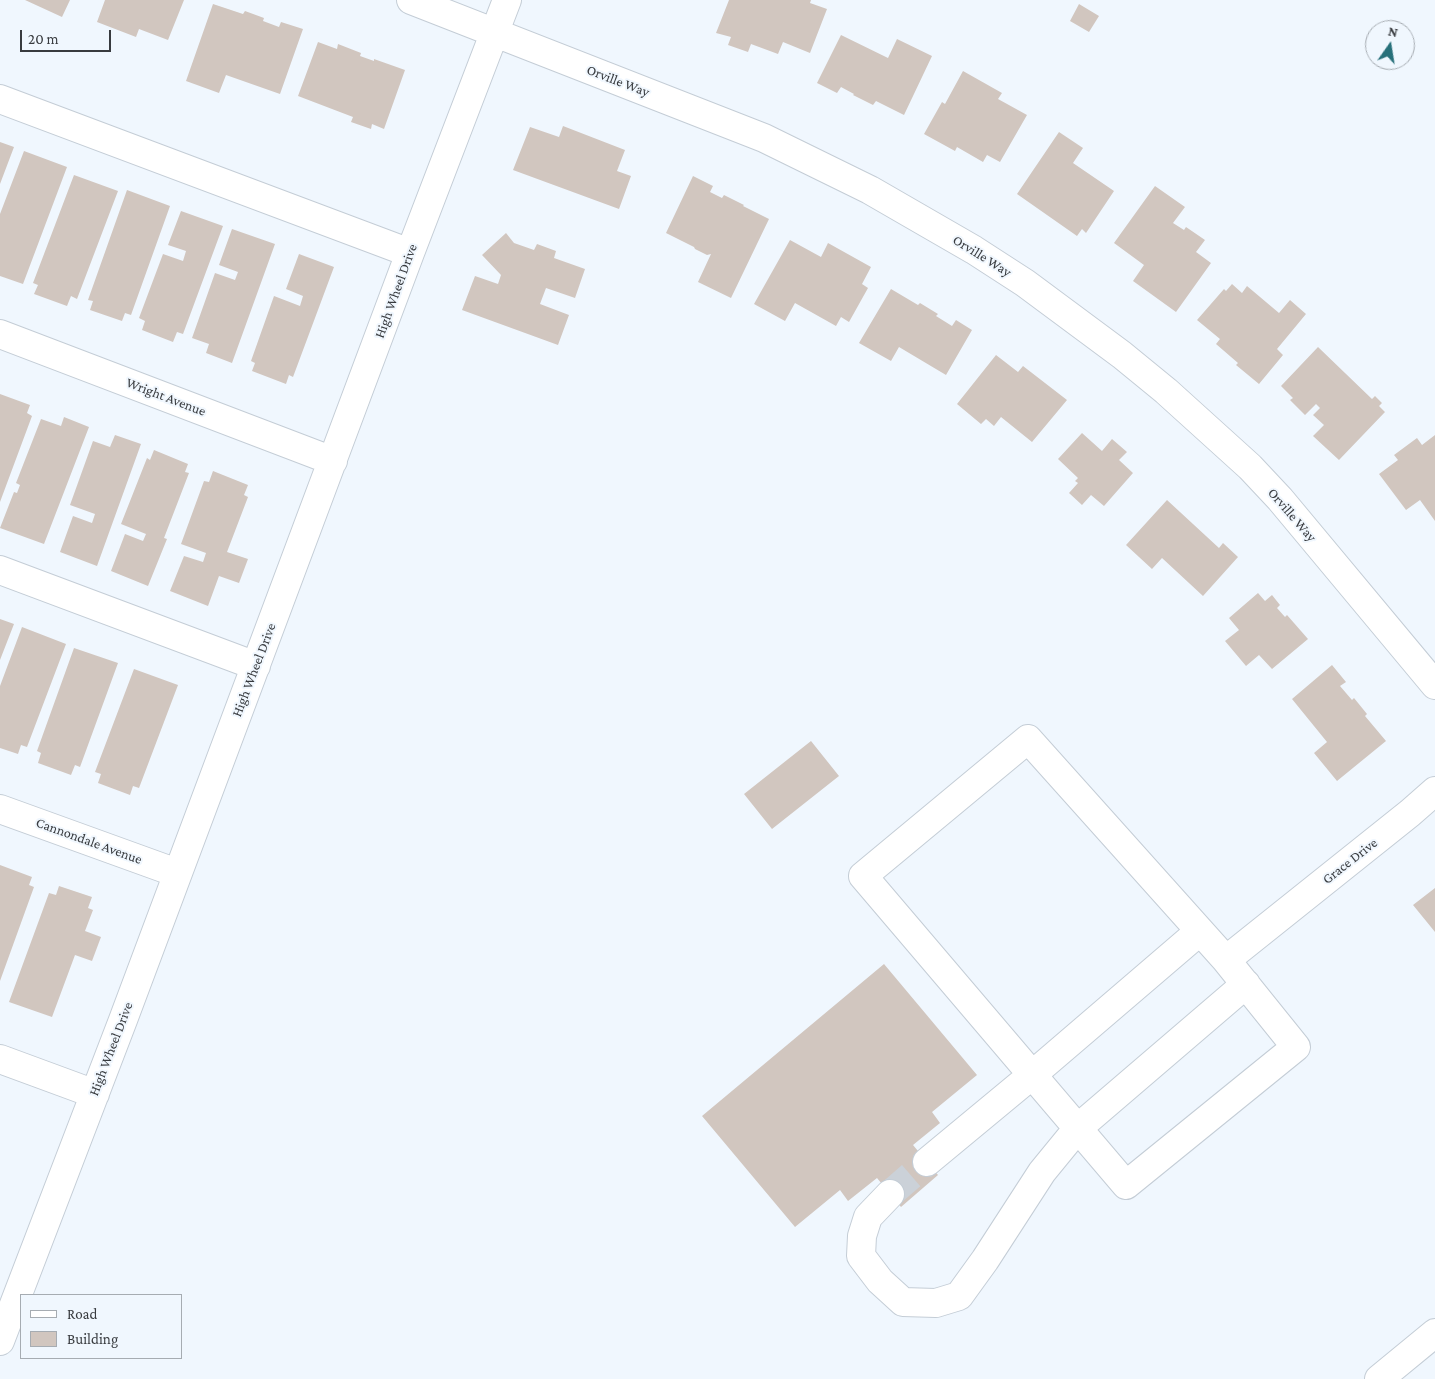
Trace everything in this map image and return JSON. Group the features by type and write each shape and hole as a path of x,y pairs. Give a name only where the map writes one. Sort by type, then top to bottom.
{"main road":[{"name":"Orville Way","path":"412,0 764,138 870,190 974,250 1025,283 1122,355 1166,391 1250,467 1280,499 1435,685"},
{"name":"High Wheel Drive","path":"0,1341 5,1314 95,1094 410,253 507,0"},
{"path":"0,99 410,253"},
{"name":"Wright Avenue","path":"0,334 332,461"},
{"path":"0,570 256,666"},
{"path":"1028,739 1226,960 1296,1048 1126,1185 863,876 1028,739"},
{"name":"Grace Drive","path":"1226,960 1435,792"},
{"name":"Cannondale Avenue","path":"0,809 177,873"},
{"path":"927,1162 1200,931"},
{"path":"890,1194 868,1217 862,1236 861,1256 880,1281 903,1302 936,1303 959,1296 985,1260 1042,1172 1078,1128 1246,984"},
{"path":"0,1058 95,1094"},
{"path":"1379,1379 1435,1333"}],"building":[{"path":"25,0 70,0 62,17"},
{"path":"105,0 184,0 168,40 139,29 136,37 97,22"},
{"path":"729,0 811,0 810,3 827,9 810,53 783,42 778,54 751,44 748,52 728,45 731,37 716,33"},
{"path":"213,4 243,14 245,11 264,18 263,21 279,27 281,22 303,29 280,94 226,75 219,93 186,81"},
{"path":"1079,4 1099,16 1089,32 1070,21"},
{"path":"841,35 888,58 897,39 932,56 904,115 876,101 873,105 841,87 837,93 817,83"},
{"path":"318,42 337,49 338,44 361,53 360,56 405,70 384,129 372,124 371,129 351,122 353,117 298,96"},
{"path":"963,71 1002,93 998,99 1027,115 1000,162 987,155 983,162 957,147 955,151 924,134 942,102 945,104"},
{"path":"563,126 625,150 617,171 631,176 619,209 513,170 530,127 559,137"},
{"path":"1059,132 1083,148 1073,163 1114,191 1086,233 1082,229 1077,236 1017,194"},
{"path":"0,142 14,147 0,184"},
{"path":"24,151 67,167 23,284 0,276 0,214"},
{"path":"74,175 118,191 77,299 71,296 67,306 34,294 38,285 33,283"},
{"path":"693,176 713,186 710,192 722,198 724,195 769,219 731,298 698,282 711,254 707,255 666,233"},
{"path":"1155,186 1185,207 1173,223 1184,230 1186,227 1205,240 1196,252 1211,263 1176,312 1133,281 1144,265 1114,243"},
{"path":"127,190 170,206 131,315 125,313 122,321 90,310 93,301 88,300"},
{"path":"181,211 223,226 183,334 177,332 173,342 142,330 145,321 139,318 163,254 183,261 186,251 168,245"},
{"path":"232,229 275,244 232,363 206,353 209,344 192,338 215,273 235,280 238,272 219,265"},
{"path":"506,233 514,243 534,250 537,244 556,251 554,258 585,269 575,298 546,288 540,304 569,315 558,345 462,310 475,276 498,284 501,275 482,255"},
{"path":"790,240 821,257 828,243 871,267 862,284 868,288 849,322 841,317 836,326 795,303 785,321 754,304"},
{"path":"299,254 334,267 293,377 289,375 286,384 252,371 255,363 251,361 274,296 300,306 303,296 286,289"},
{"path":"1232,284 1242,293 1247,286 1279,313 1290,300 1306,314 1277,349 1283,355 1259,384 1236,365 1238,363 1216,344 1220,339 1197,320 1224,289 1226,291"},
{"path":"891,289 918,305 920,303 938,314 936,316 952,326 956,320 972,330 946,375 899,347 891,361 859,343"},
{"path":"1318,347 1372,399 1375,396 1382,403 1379,406 1385,412 1339,460 1313,436 1324,425 1313,415 1320,408 1316,404 1305,415 1290,400 1293,398 1281,386"},
{"path":"996,355 1018,372 1023,366 1067,400 1032,442 1001,417 994,426 986,419 981,424 957,404"},
{"path":"0,394 30,405 27,413 32,416 0,502"},
{"path":"64,417 89,427 44,544 0,528 14,492 17,493 20,485 16,483 41,419 61,426"},
{"path":"1082,433 1102,451 1112,439 1127,452 1119,460 1133,473 1104,506 1091,495 1082,505 1069,493 1078,483 1075,481 1078,478 1058,459"},
{"path":"115,435 141,444 97,566 60,552 73,516 92,523 95,514 70,505 93,441 110,447"},
{"path":"1435,435 1435,521 1420,500 1406,510 1379,474 1398,460 1394,455 1417,438 1422,445"},
{"path":"154,450 188,464 185,472 189,473 164,538 167,539 148,586 111,571 125,534 143,541 146,534 121,524 147,458 150,460"},
{"path":"213,471 248,485 244,495 248,497 227,552 248,559 239,583 219,576 208,606 170,591 184,556 203,562 206,553 181,544 204,481 209,482"},
{"path":"1167,500 1219,548 1223,543 1238,557 1203,596 1162,558 1152,569 1126,545"},
{"path":"1258,593 1265,601 1272,595 1280,605 1277,608 1285,617 1287,615 1308,639 1272,669 1259,655 1246,666 1225,641 1239,630 1229,618"},
{"path":"0,619 14,624 0,660"},
{"path":"22,627 66,644 27,747 21,745 18,754 0,748 0,686"},
{"path":"74,648 118,663 80,767 75,765 71,775 38,763 41,753 37,751"},
{"path":"1332,665 1346,682 1340,686 1352,700 1354,698 1367,714 1365,716 1386,741 1337,781 1314,753 1327,742 1292,699"},
{"path":"134,669 178,685 139,788 133,786 130,795 98,783 101,774 95,772"},
{"path":"811,741 839,776 772,829 744,794"},
{"path":"0,865 32,877 29,885 34,887 0,981"},
{"path":"59,886 92,897 88,908 93,910 85,931 101,937 92,961 75,955 52,1017 9,1002 49,893 56,895"},
{"path":"1435,888 1435,932 1413,905"},
{"path":"884,964 977,1075 932,1112 940,1123 913,1145 938,1175 901,1207 877,1178 848,1201 840,1190 795,1227 702,1116"}],"tunnel":[{"path":"890,1194 927,1162"}]}
